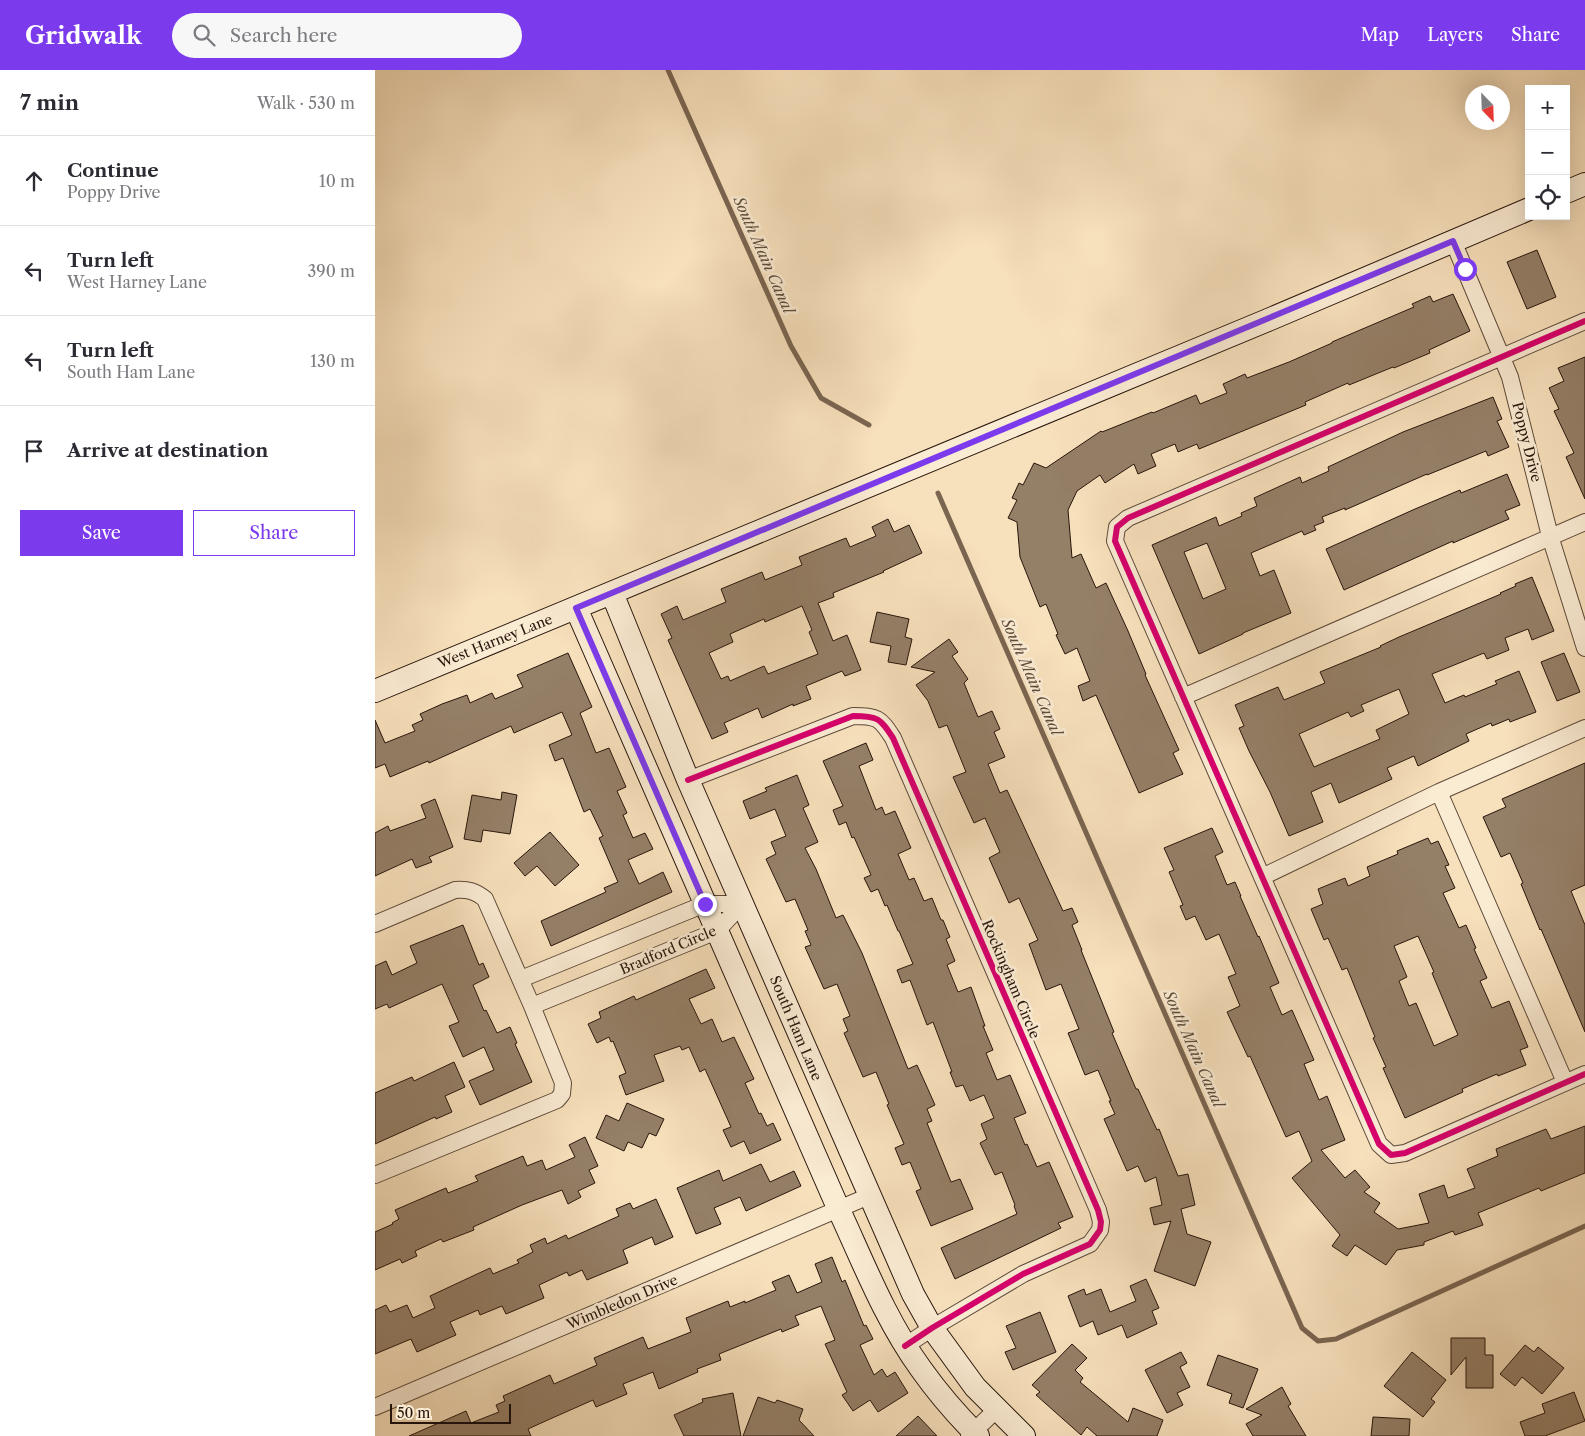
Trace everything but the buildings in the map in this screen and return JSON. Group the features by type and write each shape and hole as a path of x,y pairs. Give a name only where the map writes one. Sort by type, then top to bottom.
{"main road":[{"path":"1570,190 1585,184"},
{"name":"West Harney Lane","path":"375,691 1525,211"},
{"name":"South Ham Lane","path":"612,593 688,780 913,1294 932,1328 975,1387 1018,1434"},
{"path":"576,608 839,1210 884,1307 905,1346 920,1368 973,1434"}],"street":[{"name":"Poppy Drive","path":"1453,241 1510,377 1550,536 1585,648"},
{"path":"1585,321 1128,518 1117,527 1115,541 1379,1144 1391,1155 1405,1153 1585,1074"},
{"path":"1183,697 1585,522"},
{"name":"Rockingham Circle","path":"688,780 853,716 870,716 883,722 893,738 1094,1201 1101,1222 1100,1230 1090,1244 1023,1274 905,1346"},
{"path":"1262,877 1439,792 1585,728"},
{"path":"1439,792 1565,1082"},
{"path":"375,924 455,890 463,889 475,892 485,900 533,1006 563,1082 562,1094 557,1100 375,1175"},
{"name":"Bradford Circle","path":"521,979 705,904 742,904"},
{"name":"Bradford Circle","path":"533,1006 717,931 742,904"},
{"name":"Wimbledon Drive","path":"375,1407 869,1196"},
{"path":"973,1434 997,1409"}],"waterway":[{"name":"South Main Canal","path":"668,70 791,346 821,398 869,425"},
{"name":"South Main Canal","path":"938,493 1302,1328 1318,1341 1336,1339 1585,1226"}],"cycle path":[{"path":"1585,321 1128,518 1117,527 1115,541 1379,1144 1391,1155 1405,1153 1585,1074"},
{"path":"688,780 853,716 877,719 885,726 893,738 1098,1210 1101,1222 1100,1230 1090,1244 1023,1274 905,1346"}],"route":[{"path":"705,904 576,608 1453,241 1465,269"}]}
